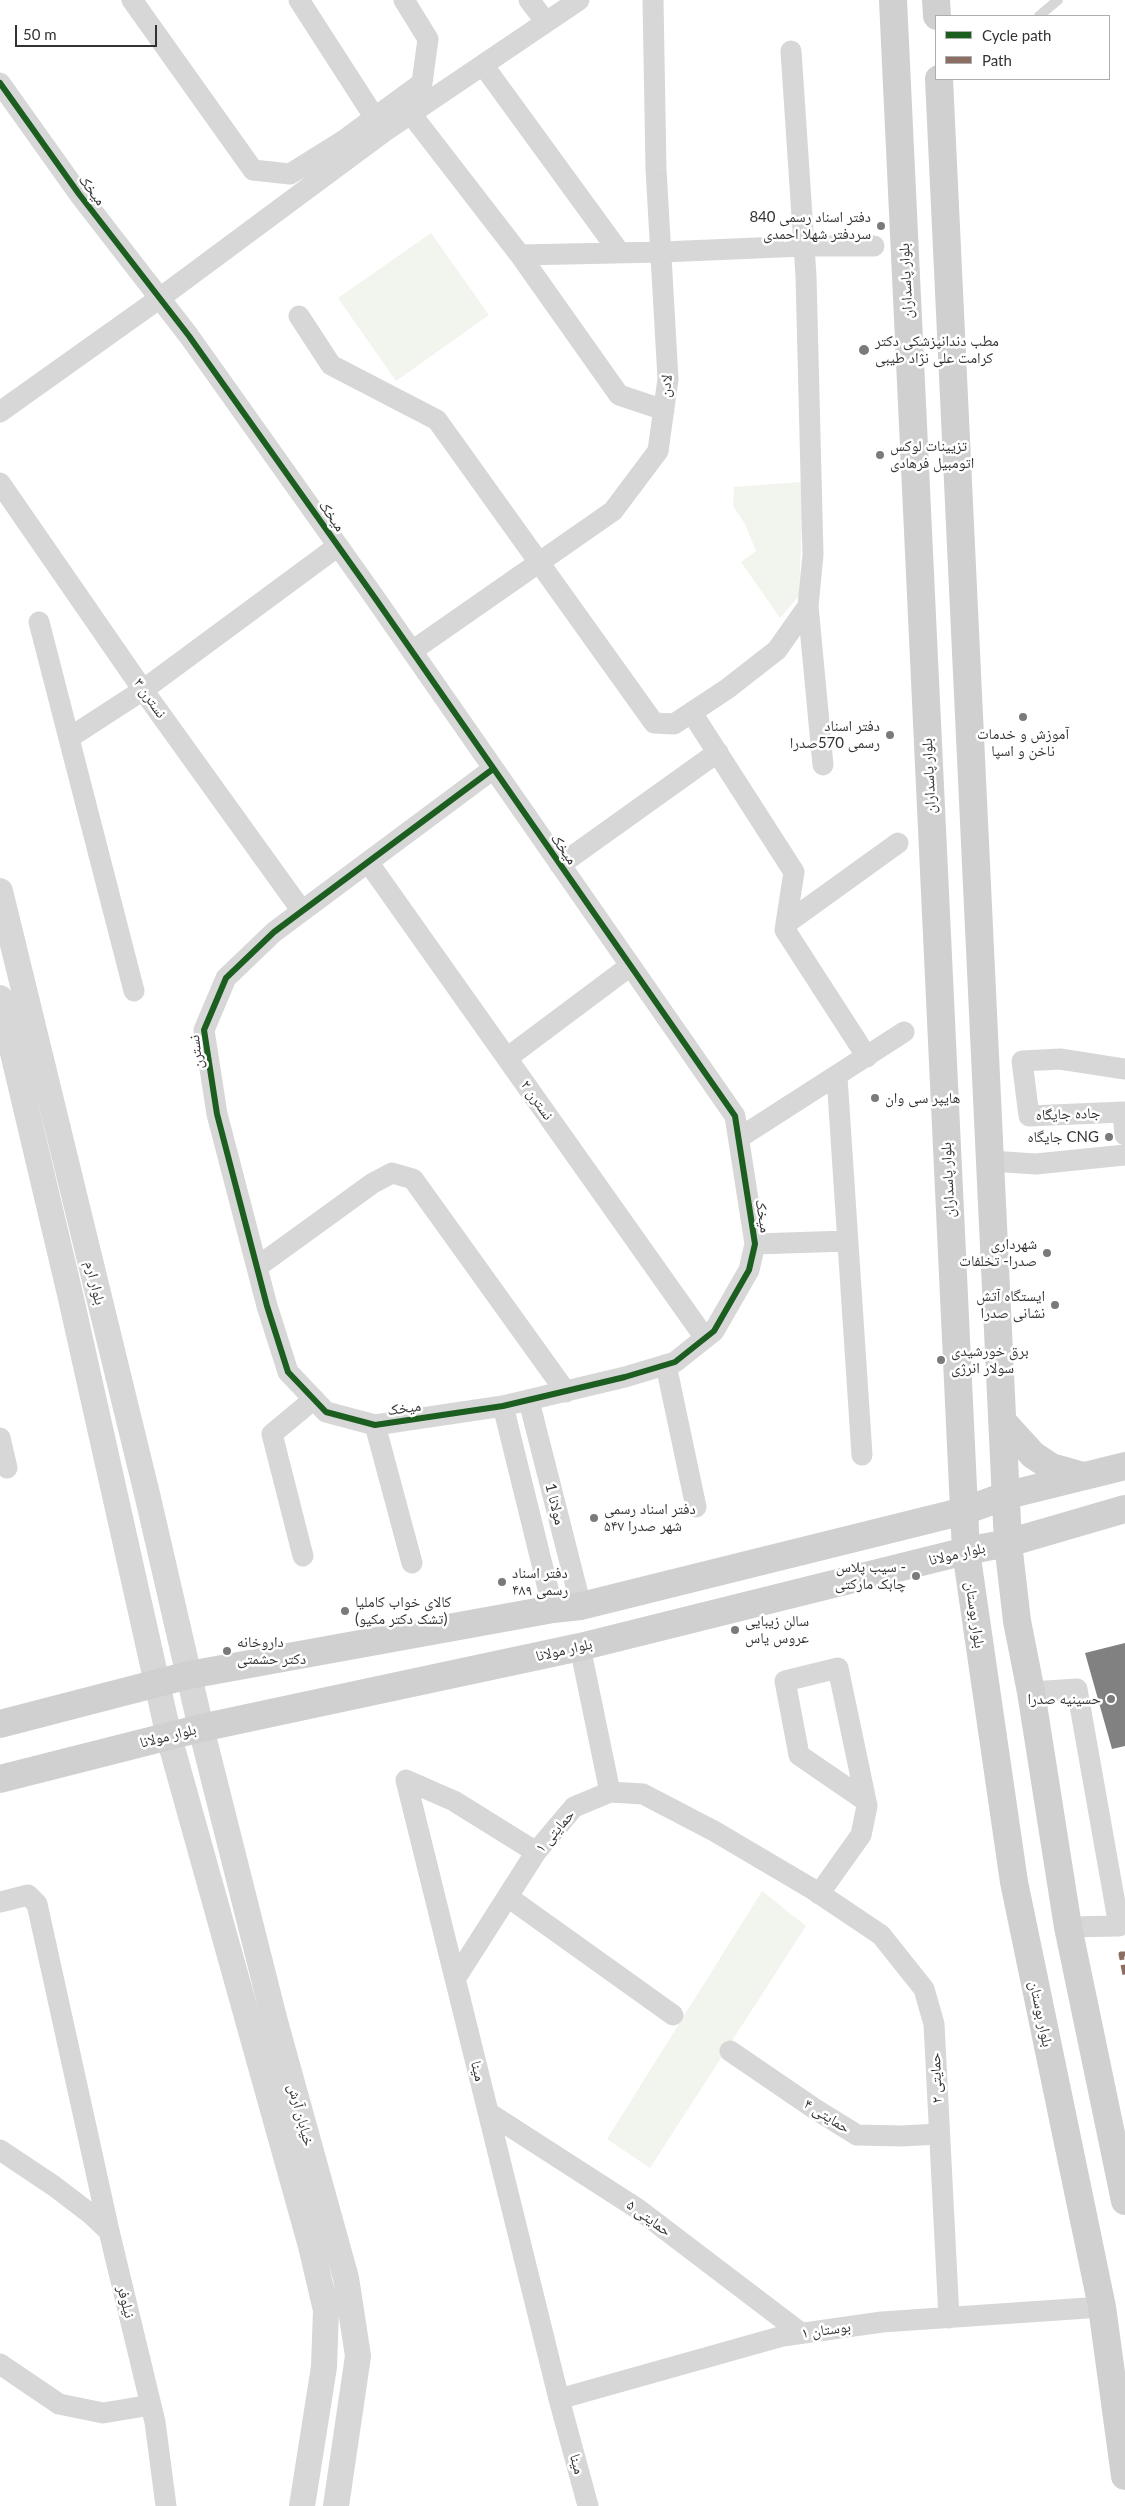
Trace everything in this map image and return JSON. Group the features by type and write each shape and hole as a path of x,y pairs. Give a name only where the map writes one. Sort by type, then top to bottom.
{"main road":[{"name":"بلوار پاسداران","path":"893,0 966,1551"},
{"path":"936,0 936,15"},
{"path":"940,80 990,1161 1008,1495 1008,1543 1017,1622 1031,1692 1068,1927 1125,2201"},
{"path":"922,630 965,629"},
{"path":"1004,1422 1033,1455 1051,1467 1084,1476"},
{"path":"0,1724 189,1675 553,1609 582,1606 964,1511 1008,1495 1125,1466"},
{"name":"بلوار مولانا","path":"0,1778 201,1728 580,1647 966,1551 1008,1543 1125,1509"},
{"name":"بلوار بوستان","path":"966,1551 1017,1900 1102,2307 1125,2476"}],"street":[{"path":"132,0 253,170 290,174 375,118 483,65 579,0"},
{"path":"299,0 375,118"},
{"path":"0,412 160,298 410,114 428,91 428,39 404,0"},
{"path":"529,0 546,22"},
{"name":"لادن","path":"412,651 612,511 658,451 668,379 656,169 653,0"},
{"path":"790,51 804,246 813,555 808,606 823,765"},
{"path":"483,65 620,253"},
{"name":"میخک","path":"0,83 79,194 160,298 338,546 735,1116 755,1244 749,1270 714,1331 675,1362 529,1401 375,1425 320,1406"},
{"path":"410,114 520,255 619,396 664,410"},
{"path":"274,172 293,200"},
{"path":"520,255 804,246 874,246"},
{"path":"299,316 331,365 437,420 654,723 674,724 727,689 777,650 808,606"},
{"name":"نسترن ۳","path":"0,483 143,690 302,911"},
{"path":"69,738 143,690 338,546"},
{"path":"39,622 134,991"},
{"path":"692,713 794,872 785,930 867,1057"},
{"path":"560,865 718,752"},
{"name":"نسترن","path":"320,1406 288,1372 257,1267 217,1114 204,1030 226,978 274,932 493,769"},
{"path":"786,923 898,843"},
{"name":"نسترن ۲","path":"368,862 705,1338"},
{"name":"بلوار ارم","path":"0,892 201,1728"},
{"path":"506,1058 630,966"},
{"name":"بلوار ارم","path":"0,998 158,1682 168,1737"},
{"path":"739,1138 904,1032"},
{"name":"جاده جایگاه","path":"1125,1069 1060,1059 1022,1061 1029,1116 1123,1112 1125,1135"},
{"path":"836,1077 862,1455"},
{"path":"990,1161 1036,1164 1125,1155"},
{"path":"257,1267 372,1183 392,1173 413,1179 566,1392"},
{"path":"755,1244 847,1241"},
{"path":"666,1365 696,1507"},
{"name":"مولانا 1","path":"529,1401 582,1606"},
{"path":"303,1556 272,1434 320,1406"},
{"name":"مولانا 1","path":"503,1406 553,1609"},
{"path":"375,1425 412,1563"},
{"path":"0,1438 7,1468"},
{"path":"580,1647 610,1792"},
{"path":"816,1892 861,1835 868,1806 838,1668 785,1681 799,1755 866,1801"},
{"path":"1031,1692 1077,1689 1119,1926 1068,1927"},
{"name":"خیابان آرش","path":"201,1728 274,2018 346,2278 358,2356 336,2506"},
{"name":"خیابان آرش","path":"168,1737 311,2246 326,2310 324,2367 302,2506"},
{"name":"مینا","path":"536,1852 454,1801 406,1780 559,2400 588,2506"},
{"name":"حمایتی ۱","path":"455,1979 536,1852 574,1807 610,1792 643,1794 714,1831 816,1892"},
{"name":"حمایتی ۲","path":"816,1892 881,1935 924,1989 934,2024 938,2134 949,2318"},
{"name":"نیلوفر","path":"0,1902 28,1894 37,1904 109,2231 155,2422 166,2506"},
{"path":"508,1897 672,2015"},
{"path":"248,2024 274,2018"},
{"name":"حمایتی ۴","path":"730,2051 815,2109 857,2134 902,2136 938,2134"},
{"name":"حمایتی ۵","path":"488,2113 638,2209 801,2333"},
{"path":"0,2150 62,2192 109,2231"},
{"name":"بوستان ۱","path":"559,2400 783,2336 882,2322 1102,2307"},
{"path":"0,2364 59,2404 103,2413 151,2406"}],"lane":[{"path":"1040,15 1058,0"}],"shaded area":[{"path":"431,233 489,315 396,381 338,298"},
{"path":"801,482 802,521 799,596 780,618 741,562 756,551 745,524 733,506 734,487"},
{"path":"762,1891 806,1926 650,2168 607,2139"}],"building":[{"name":"حسینیه صدرا","path":"1125,1643 1125,1746 1112,1749 1085,1653"}],"marked path":[{"path":"1125,1954 1121,1954 1125,1975"}],"cycle path":[{"path":"0,83 79,194 189,336 375,598 735,1116 755,1244 749,1270 714,1331 675,1362 625,1377 503,1406 375,1425 326,1412 288,1372 267,1306 217,1114 204,1030 226,978 274,932 493,769"}],"place":[{"name":"دفتر اسناد رسمی 840 سردفتر شهلا احمدی","path":"881,226"},
{"name":"مطب دندانپزشکی دکتر کرامت علی نژاد طیبی","path":"864,350"},
{"name":"تزیینات لوکس اتومبیل فرهادی","path":"880,455"},
{"name":"آموزش و خدمات ناخن و اسپا","path":"1023,717"},
{"name":"دفتر اسناد رسمی 570صدرا","path":"890,735"},
{"name":"هایپر سی وان","path":"875,1098"},
{"name":"جایگاه CNG","path":"1109,1137"},
{"name":"شهرداری صدرا- تخلفات","path":"1047,1253"},
{"name":"ایستگاه آتش نشانی صدرا","path":"1055,1305"},
{"name":"برق خورشیدی سولار انرژی","path":"941,1360"},
{"name":"دفتر اسناد رسمی ۵۴۷ شهر صدرا","path":"594,1518"},
{"name":"سیب پلاس - چابک مارکتی","path":"916,1576"},
{"name":"دفتر اسناد رسمی ۴۸۹","path":"502,1582"},
{"name":"کالای خواب کاملیا (تشک دکتر مکیو)","path":"345,1611"},
{"name":"سالن زیبایی عروس یاس","path":"735,1630"},
{"name":"داروخانه دکتر حشمتی","path":"227,1651"},
{"name":"حسینیه صدرا","path":"1111,1699"}]}
